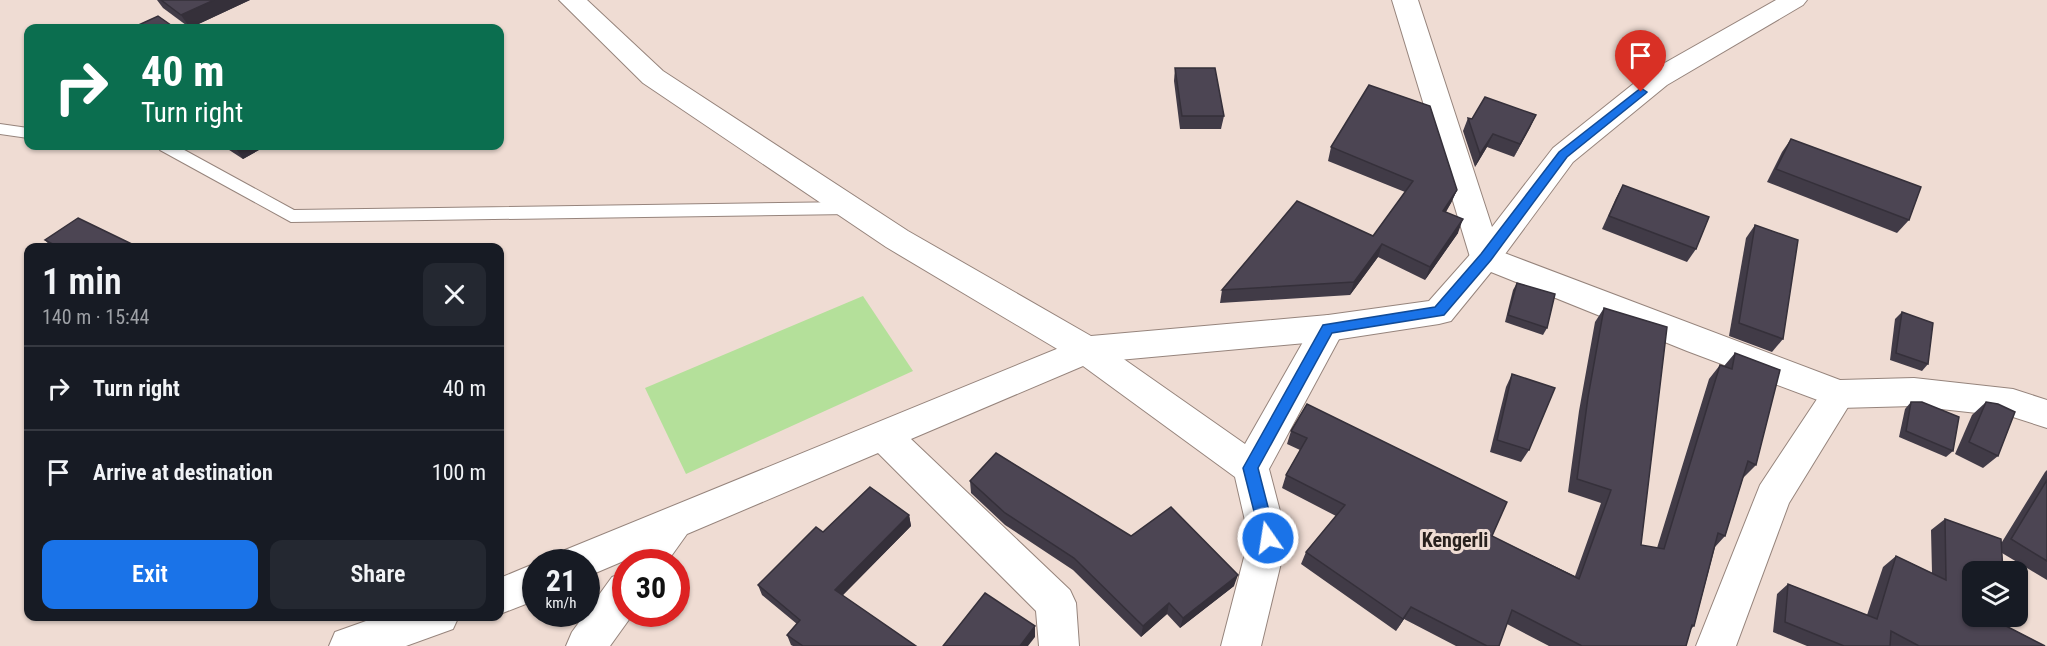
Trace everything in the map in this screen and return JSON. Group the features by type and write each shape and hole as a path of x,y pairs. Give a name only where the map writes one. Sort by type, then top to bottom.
{"street":[{"path":"572,0 653,77 897,239 1086,350 1251,468 1268,538 1241,646"},
{"path":"1405,0 1486,257"},
{"path":"600,553 1086,350 1328,328 1439,312 1486,257 1563,154 1657,79 1794,0"},
{"path":"1486,257 1699,342 1839,394 1914,392 2013,404 2047,414"},
{"path":"1251,468 1328,328"},
{"path":"1716,646 1773,496 1839,394"},
{"path":"883,435 1056,603 1059,646"},
{"path":"654,549 673,523"},
{"path":"504,594 522,587"},
{"path":"586,646 612,610"},
{"path":"349,646 424,621"}],"lane":[{"path":"0,129 24,132"},
{"path":"173,150 291,216 850,208"}],"green space":[{"path":"863,296 913,371 686,474 645,388"}],"building":[{"path":"161,0 214,0 181,15"},
{"path":"158,16 169,24 141,24"},
{"path":"1175,68 1215,68 1224,116 1182,116"},
{"path":"1369,85 1430,106 1457,190 1443,211 1463,219 1430,267 1382,244 1354,282 1222,290 1297,201 1373,236 1413,181 1331,147"},
{"path":"1485,97 1536,115 1520,144 1493,134 1480,154 1468,118 1472,119"},
{"path":"1791,139 1921,187 1909,220 1776,169"},
{"path":"1623,185 1709,217 1696,249 1609,216"},
{"path":"78,218 130,243 51,243 45,240"},
{"path":"1755,225 1798,240 1783,339 1739,323"},
{"path":"1517,283 1555,294 1547,328 1508,315"},
{"path":"1604,308 1667,327 1641,545 1664,549 1720,365 1732,369 1735,353 1780,370 1756,465 1748,461 1725,536 1718,533 1694,626 1692,625 1686,646 1582,646 1512,610 1499,646 1487,646 1411,607 1403,619 1306,552 1345,505 1286,475 1307,438 1291,431 1307,404 1507,502 1492,536 1579,579 1611,490 1577,479 1588,397"},
{"path":"1902,312 1933,323 1928,364 1896,353"},
{"path":"1512,374 1555,388 1529,450 1497,440"},
{"path":"1911,402 1922,402 1959,417 1953,451 1906,431"},
{"path":"1986,402 1998,404 2015,412 1998,456 1969,442"},
{"path":"996,453 1131,536 1171,507 1238,575 1183,618 1169,603 1143,626 1074,558 1005,513 970,481"},
{"path":"2047,480 2047,561 2011,539"},
{"path":"870,487 909,515 835,590 916,646 803,646 787,635 800,620 758,585 816,527 823,532"},
{"path":"1945,519 2001,539 2002,561 1962,561 1962,627 2008,627 2045,646 1919,646 1891,631 1890,646 1844,646 1785,622 1788,584 1877,619 1896,556 1946,580"},
{"path":"985,593 1035,626 1020,646 943,646"}],"district":[{"name":"Kengerli","path":"1455,540"}],"route":[{"path":"1268,538 1251,468 1328,328 1439,312 1486,257 1563,154 1641,92"}]}
